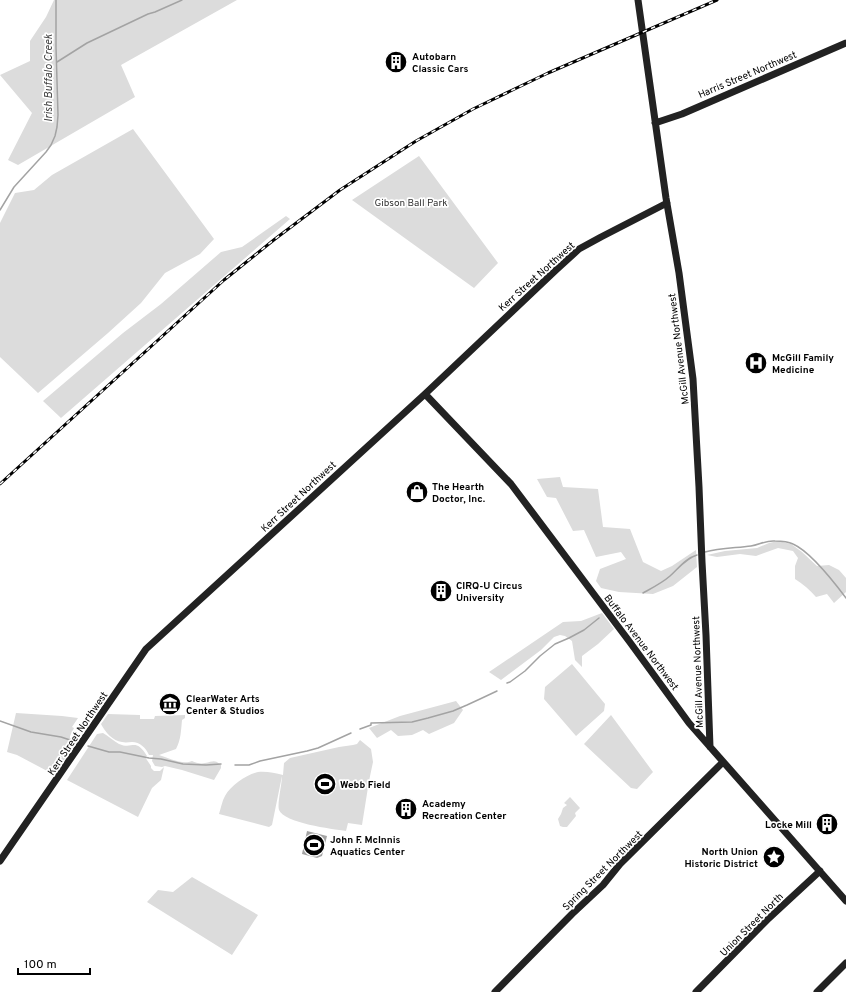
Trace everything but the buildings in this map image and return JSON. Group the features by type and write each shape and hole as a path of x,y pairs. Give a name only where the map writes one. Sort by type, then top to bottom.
{"street":[{"name":"McGill Avenue Northwest","path":"638,0 667,203 679,273 693,379 710,746"},
{"name":"Harris Street Northwest","path":"655,123 682,114 846,43"},
{"name":"Kerr Street Northwest","path":"0,861 146,649 425,394 579,249 605,234 667,203"},
{"name":"Buffalo Avenue Northwest","path":"425,394 511,484 689,723 846,901"},
{"name":"Spring Street Northwest","path":"495,992 602,885 620,864 723,762"},
{"name":"Union Street North","path":"696,992 767,920 820,870"},
{"path":"817,992 846,963"}],"green space":[{"path":"54,0 237,0 121,65 135,97 18,165 8,160 32,113 0,75 30,61 30,41 46,17"},
{"path":"133,129 214,239 200,254 165,273 141,303 38,393 0,357 0,223 15,193 34,190 52,175"},
{"name":"Gibson Ball Park","path":"419,156 498,263 474,288 352,200"},
{"path":"286,216 290,219 61,418 43,401 123,333 161,304 221,252 242,247"},
{"path":"560,477 563,487 598,489 603,527 630,529 643,562 661,571 672,566 696,550 697,567 673,586 653,594 619,592 601,588 596,581 600,569 626,559 621,552 596,557 584,530 573,531 556,498 547,497 537,479"},
{"path":"778,541 791,544 817,566 829,565 839,570 846,578 846,592 834,603 827,594 816,597 795,579 795,566 798,558 793,551 778,548 756,556 740,554 717,557 707,555 725,551 757,548"},
{"path":"602,613 614,629 582,656 582,667 575,660 572,641 565,636 560,635 554,637 541,650 501,680 489,672 563,622 581,621"},
{"path":"572,664 605,704 604,711 576,736 544,699 545,687"},
{"path":"456,701 463,710 454,723 429,734 423,730 412,735 398,736 391,730 377,738 369,728 400,716"},
{"path":"16,713 78,718 72,727 74,728 70,738 78,739 57,770 51,773 17,755 7,752"},
{"path":"108,714 140,715 140,719 154,719 155,716 185,715 185,718 182,720 178,746 176,749 159,755 184,762 192,761 202,763 215,761 221,765 221,768 214,780 182,770 165,766 155,766 152,761 153,755 149,755 140,744 135,742 119,741 112,738 107,733 101,724"},
{"path":"611,715 653,772 637,789 631,788 584,744"},
{"path":"103,733 119,744 128,746 137,745 140,747 147,756 145,757 154,771 160,771 164,767 161,780 152,788 138,817 67,780 97,734"},
{"name":"Webb Field","path":"360,740 371,749 373,762 362,825 348,823 346,831 330,829 309,825 283,815 279,810 282,776 272,825 269,827 219,814 223,800 228,792 235,784 249,775 258,772 270,772 283,775 284,763 290,758 357,744"},
{"path":"570,797 580,808 575,813 576,816 567,827 563,827 560,826 558,819 563,808 567,805 564,803"},
{"path":"192,877 258,915 232,955 147,902 158,890 173,892"}],"shaded area":[{"name":"John F. McInnis Aquatics Center","path":"307,831 327,836 322,856 317,858 302,854"}],"waterway":[{"name":"Irish Buffalo Creek","path":"0,210 14,187 46,152 55,136 58,115 56,0"},
{"path":"57,62 87,43 148,14 182,0"},
{"path":"705,552 751,546 769,541 788,542 800,548 815,560 846,598"},
{"path":"643,593 664,581 686,561 697,555"},
{"path":"507,683 525,671 555,644 584,630 599,618"},
{"path":"360,729 371,725 371,723 412,722 428,718 453,711 497,691"},
{"path":"0,721 31,732 61,737 76,742"},
{"path":"235,765 249,765 260,761 318,748 351,733"},
{"path":"88,746 109,752 120,752 183,764 221,764"}],"railway":[{"path":"0,484 224,280 340,190 416,141 473,109 548,73 717,0"}],"place":[{"name":"Autobarn Classic Cars","path":"396,62"},
{"name":"McGill Family Medicine","path":"756,363"},
{"name":"The Hearth Doctor, Inc.","path":"417,492"},
{"name":"CIRQ-U Circus University","path":"441,591"},
{"name":"ClearWater Arts Center & Studios","path":"170,704"},
{"name":"Webb Field","path":"325,784"},
{"name":"Academy Recreation Center","path":"406,809"},
{"name":"Locke Mill","path":"827,824"},
{"name":"John F. McInnis Aquatics Center","path":"314,845"},
{"name":"North Union Historic District","path":"774,857"}]}
